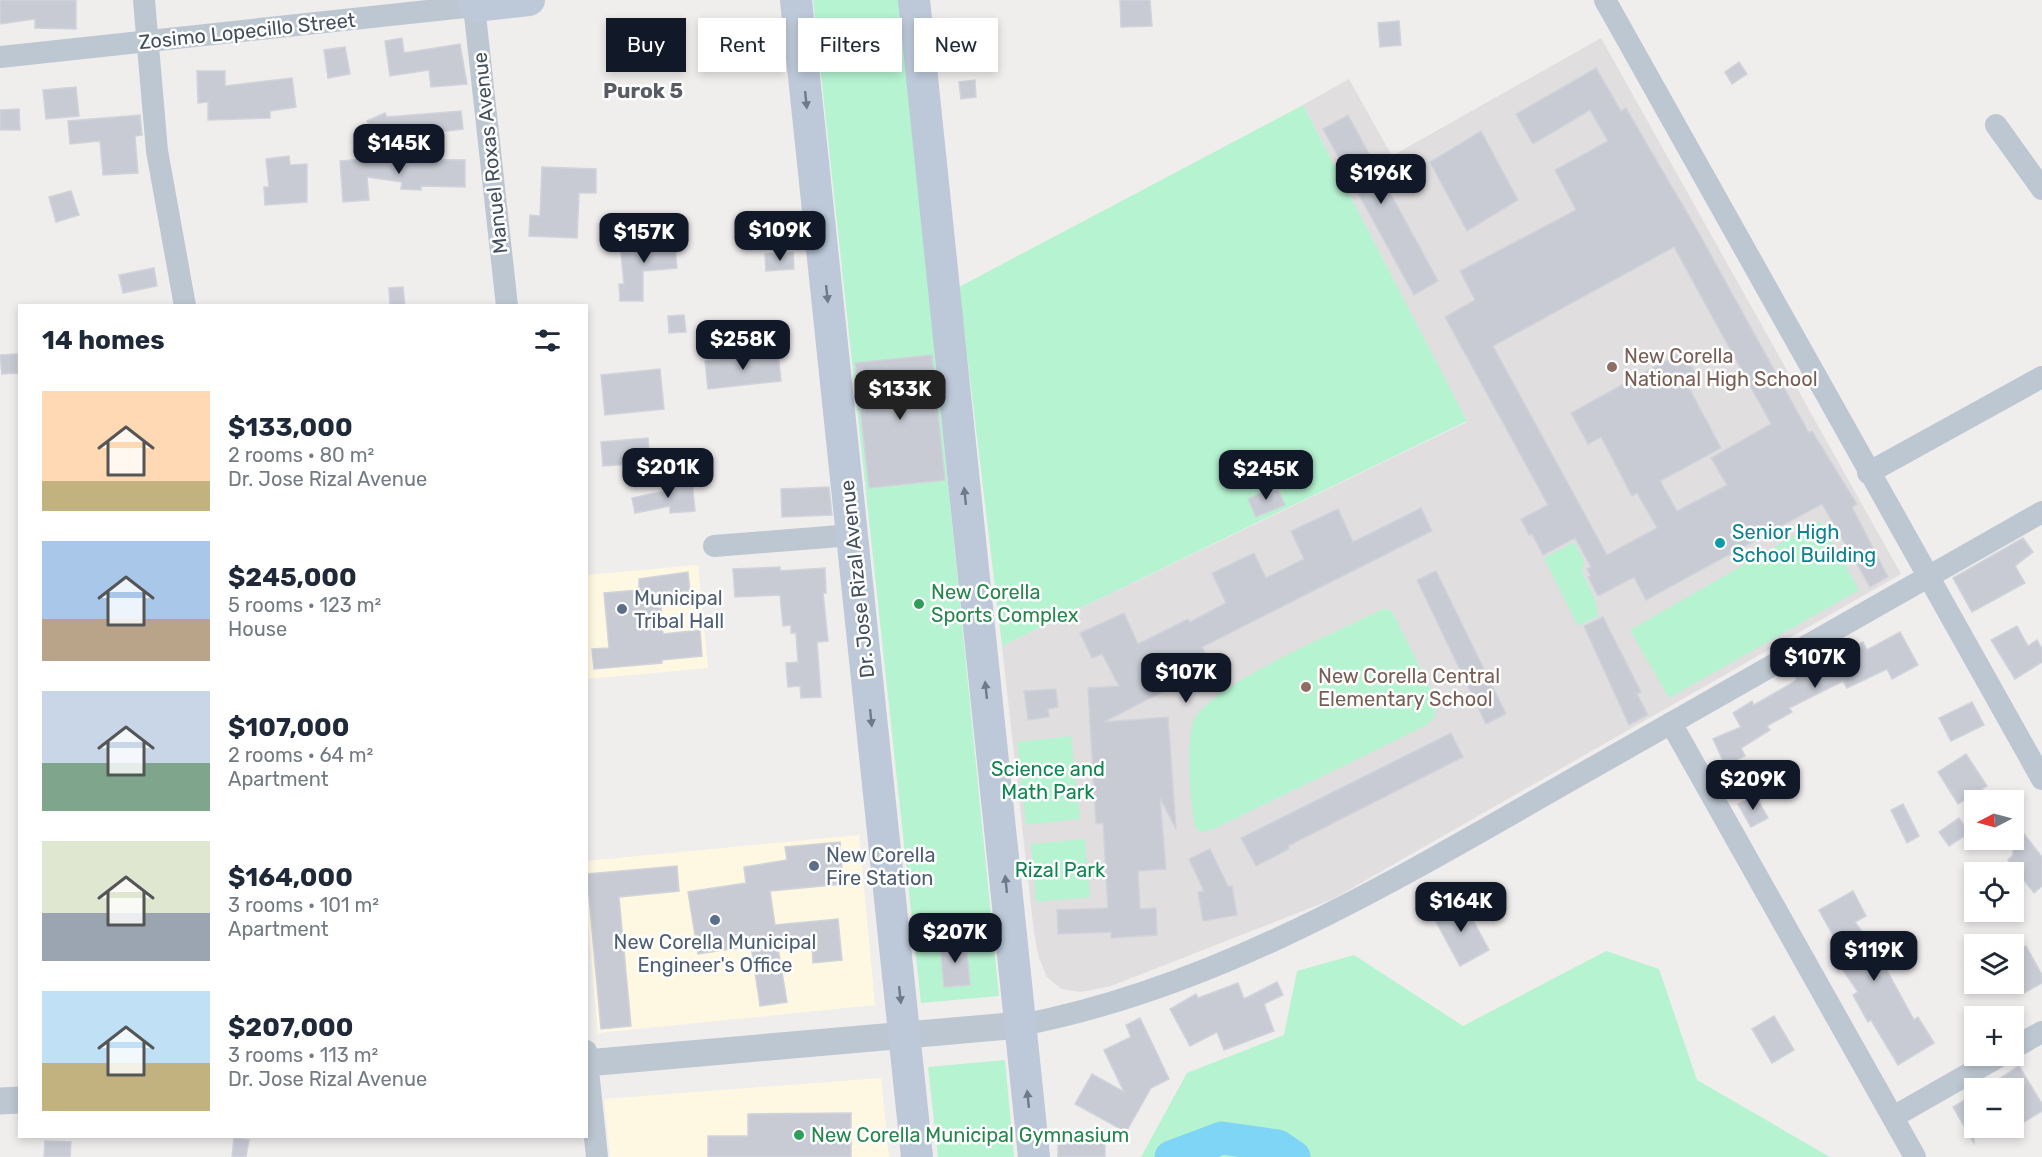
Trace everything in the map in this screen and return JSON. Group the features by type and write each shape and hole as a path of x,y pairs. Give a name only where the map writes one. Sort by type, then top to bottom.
{"main road":[{"name":"Zosimo Lopecillo Street","path":"474,3 529,0"},
{"name":"Dr. Jose Rizal Avenue","path":"796,0 917,1157"},
{"path":"914,0 1034,1157"}],"street":[{"path":"144,0 157,151 185,304"},
{"path":"1605,0 1868,473 2042,779"},
{"name":"Zosimo Lopecillo Street","path":"0,57 474,3"},
{"name":"Manuel Roxas Avenue","path":"474,3 507,304"},
{"path":"1996,125 2042,189"},
{"path":"1868,473 2042,377"},
{"path":"588,1059 1020,1026 1098,1007 1195,973 1310,924 1419,867 2042,512"},
{"path":"714,546 852,535"},
{"path":"1671,723 1915,1157"},
{"path":"2024,1042 2042,1032"},
{"path":"1893,1117 1982,1066"},
{"path":"588,1069 597,1157"},
{"path":"0,1101 18,1100"}],"shaded area":[{"path":"1601,38 1901,574 1333,899 1111,986 1081,992 1061,989 1047,977 1039,958 1034,933 1002,646 1467,422 1303,105 1349,79 1392,156"},
{"path":"698,565 708,668 588,679 588,575"},
{"path":"859,835 875,1005 598,1033 588,923 588,861"},
{"path":"881,1078 889,1157 610,1157 604,1099"}],"green space":[{"path":"813,0 900,0 902,18 815,18"},
{"path":"902,20 999,996 921,1003 821,72 902,72"},
{"path":"1303,105 1467,421 1002,646 959,287"},
{"path":"1820,521 1859,590 1669,698 1630,630"},
{"path":"1574,542 1584,561 1582,571 1596,602 1598,616 1578,626 1544,558"},
{"path":"1383,609 1389,609 1394,615 1436,700 1435,717 1425,726 1214,829 1202,832 1196,829 1190,789 1189,754 1192,725 1196,716 1209,702 1255,672"},
{"name":"Science and Math Park","path":"1071,736 1080,819 1026,825 1017,742"},
{"name":"Rizal Park","path":"1085,839 1090,897 1036,902 1031,844"},
{"path":"1606,951 1659,969 1697,1080 1830,1157 1141,1157 1187,1073 1284,1035 1297,971 1354,955 1463,1026"},
{"path":"1005,1060 1014,1157 938,1157 928,1067"}],"building":[{"path":"0,0 76,0 76,29 35,28 35,19 0,24"},
{"path":"1120,0 1150,0 1152,26 1121,27"},
{"path":"1399,21 1401,45 1380,47 1378,23"},
{"path":"402,38 404,53 460,44 467,84 431,87 429,70 390,76 385,41"},
{"path":"345,47 350,74 328,78 324,50"},
{"path":"1739,62 1747,74 1732,84 1725,72"},
{"path":"1596,68 1621,111 1626,108 1696,228 1809,433 1812,431 1857,504 1852,507 1888,577 1870,587 1822,504 1646,600 1634,577 1598,596 1588,577 1591,576 1587,569 1591,567 1575,538 1543,555 1521,519 1548,505 1445,317 1475,300 1460,271 1576,210 1555,170 1608,141 1590,110 1533,144 1516,114","holes":["1674,247 1771,424 1711,458 1727,485 1677,511 1660,481 1721,448 1689,388 1700,381 1683,351 1571,413 1588,444 1601,437 1632,496 1637,493 1657,528 1607,555 1493,346"]},
{"path":"197,71 225,71 225,86 292,78 296,107 270,111 270,118 208,120 208,102 198,103"},
{"path":"975,80 976,97 961,99 959,82"},
{"path":"76,87 79,116 46,119 43,90"},
{"path":"19,109 20,130 0,130 0,110"},
{"path":"461,111 463,129 375,140 367,121 385,113 387,117"},
{"path":"140,115 142,135 135,136 138,173 103,175 100,141 70,144 68,121"},
{"path":"1348,115 1438,281 1414,295 1323,129"},
{"path":"1481,131 1518,200 1467,231 1430,162"},
{"path":"289,156 290,165 307,164 307,202 265,205 264,187 269,187 266,159"},
{"path":"364,159 465,160 465,187 421,186 421,190 401,189 402,182 367,177 369,200 343,202 340,161"},
{"path":"542,167 596,169 596,193 579,193 577,238 529,236 530,215 540,216"},
{"path":"71,191 79,215 56,222 49,197"},
{"path":"674,237 677,268 643,271 643,301 620,301 619,284 624,284 620,243"},
{"path":"793,252 794,269 766,271 765,254"},
{"path":"154,268 157,286 123,293 119,275"},
{"path":"403,287 405,304 390,304 389,288"},
{"path":"684,315 686,332 669,333 668,316"},
{"path":"778,352 781,381 708,389 705,361"},
{"path":"17,354 18,373 2,374 0,355"},
{"path":"932,355 945,480 869,488 855,363"},
{"path":"660,369 664,409 605,415 601,375"},
{"path":"648,438 650,463 603,466 601,442"},
{"path":"692,482 695,511 670,513 670,506 635,513 632,498 669,490 668,484"},
{"path":"829,487 832,515 782,517 781,489"},
{"path":"1272,487 1277,487 1285,505 1256,517 1248,499"},
{"path":"1421,508 1432,531 1202,647 1212,666 1104,722 1168,717 1176,829 1160,798 1166,869 1138,871 1140,909 1156,908 1157,935 1111,938 1111,932 1058,934 1057,910 1108,908 1103,823 1096,824 1088,688 1119,686 1102,654 1092,658 1080,633 1124,613 1138,644 1188,619 1190,622 1226,603 1212,573 1254,553 1266,578 1304,559 1291,531 1338,509 1353,542"},
{"path":"2023,538 2033,552 2015,566 2025,583 1972,612 1953,578"},
{"path":"780,567 780,571 825,568 826,593 823,593 828,641 817,642 821,697 801,698 800,686 788,687 786,663 798,662 796,633 791,633 791,625 783,626 780,595 735,597 733,569"},
{"path":"1436,571 1506,714 1486,724 1417,580"},
{"path":"688,572 690,591 660,593 663,634 700,630 702,656 662,660 662,663 594,669 592,649 609,648 604,593 639,590 639,579"},
{"path":"1603,617 1641,692 1637,694 1648,715 1629,725 1584,626"},
{"path":"2017,626 2028,646 2037,640 2042,649 2042,662 2015,679 1991,640"},
{"path":"1900,632 1918,665 1892,679 1887,669 1847,688 1843,681 1789,708 1792,712 1767,726 1770,730 1741,748 1745,756 1725,765 1713,739 1741,727 1733,713 1752,701 1754,705 1797,680 1792,670 1808,662 1811,666 1863,642 1867,650"},
{"path":"1056,689 1058,707 1048,709 1049,717 1028,720 1024,691"},
{"path":"1972,702 1984,725 1951,741 1939,718"},
{"path":"1451,733 1463,757 1288,846 1289,849 1256,866 1241,838"},
{"path":"1966,754 1987,786 1981,790 1964,790 1964,800 1958,804 1938,772"},
{"path":"1755,795 1768,818 1751,827 1738,804"},
{"path":"1903,804 1919,836 1907,843 1891,810"},
{"path":"1959,818 1964,826 1964,836 1949,846 1939,832"},
{"path":"2024,834 2042,857 2042,886 2034,893 2024,880 2024,862 2008,860 2013,855 2013,850 2024,850"},
{"path":"840,842 843,884 770,891 775,925 838,919 842,960 813,963 812,945 778,948 787,1002 760,1006 751,946 698,954 688,892 746,883 744,867 787,860 785,847"},
{"path":"1210,849 1228,886 1232,886 1237,915 1203,921 1198,892 1204,891 1189,859"},
{"path":"677,866 679,891 619,897 631,1026 601,1029 588,874"},
{"path":"1853,891 1866,916 1855,922 1880,958 1914,1020 1918,1017 1934,1043 1898,1065 1871,1020 1868,1022 1853,995 1858,992 1834,957 1842,952 1819,910"},
{"path":"1462,900 1489,950 1460,966 1433,916"},
{"path":"966,941 970,985 944,987 940,944"},
{"path":"2026,946 2042,975 2042,983 2024,993 2024,947"},
{"path":"1277,982 1283,995 1264,1004 1274,1031 1224,1050 1217,1032 1190,1046 1170,1009 1196,994 1198,998 1238,983 1244,999"},
{"path":"1774,1016 1794,1050 1772,1063 1752,1029"},
{"path":"1140,1018 1169,1079 1151,1088 1126,1132 1075,1104 1092,1074 1124,1092 1104,1050 1131,1037 1126,1025"},
{"path":"2019,1066 2042,1104 2042,1111 2024,1122 2024,1078 2000,1078"},
{"path":"1964,1100 1964,1126 1953,1107"},
{"name":"New Corella Municipal Gymnasium","path":"851,1113 851,1157 708,1157 708,1136 748,1136 748,1114"},
{"path":"234,1138 249,1140 246,1157 232,1157"},
{"path":"45,1141 71,1142 70,1157 44,1157"},
{"path":"1105,1143 1105,1157 1058,1157 1058,1144"}],"waterway":[{"path":"1171,1157 1222,1138 1278,1146 1294,1157"}],"place":[{"name":"New Corella National High School","path":"1612,367"},
{"name":"Senior High School Building","path":"1720,543"},
{"name":"New Corella Sports Complex","path":"919,604"},
{"name":"Municipal Tribal Hall","path":"622,609"},
{"name":"New Corella Central Elementary School","path":"1306,687"},
{"name":"New Corella Fire Station","path":"814,866"},
{"name":"New Corella Municipal Engineer's Office","path":"715,920"},
{"name":"New Corella Municipal Gymnasium","path":"799,1135"}],"district":[{"name":"Purok 5","path":"643,91"}]}
